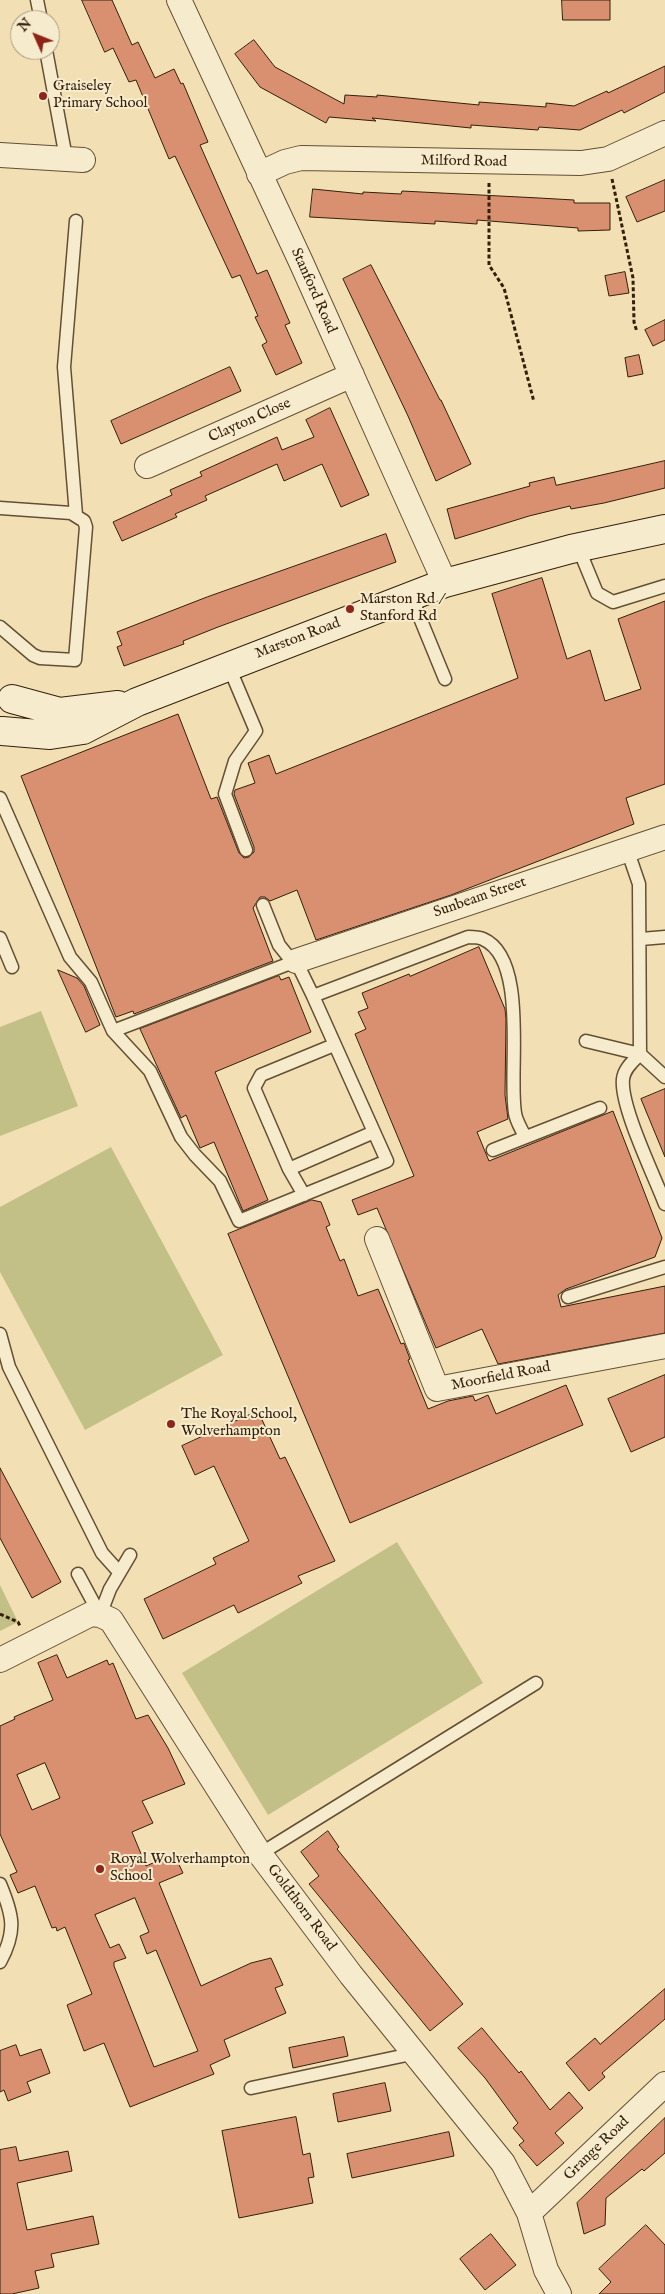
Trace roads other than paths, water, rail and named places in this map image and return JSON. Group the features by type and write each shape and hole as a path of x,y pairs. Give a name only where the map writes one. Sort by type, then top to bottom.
{"street":[{"name":"Stanford Road","path":"179,0 352,375 445,583"},
{"name":"Milford Road","path":"259,174 285,162 301,158 564,164 608,159 665,133"},
{"path":"0,155 75,159"},
{"name":"Clayton Close","path":"147,466 352,375"},
{"name":"Marston Road","path":"6,691 11,716 1,732 50,735 83,730 136,702 445,583 578,548 665,529"},
{"name":"Marston Road","path":"6,691 60,712 136,702"},
{"name":"Sunbeam Street","path":"296,961 627,848 665,837"},
{"name":"Moorfield Road","path":"377,1240 437,1390 665,1346"},
{"path":"0,1660 91,1614 100,1615"},
{"name":"Goldthorn Road","path":"100,1615 111,1620 126,1641 260,1854 351,1975 416,2053 503,2163 529,2213 546,2270 559,2294"},
{"name":"Grange Road","path":"529,2213 665,2084"}],"lane":[{"path":"49,60 75,159"},
{"path":"76,221 64,367 76,515"},
{"path":"0,508 76,515 84,521 86,527 75,660 40,658 33,655 0,627"},
{"path":"578,548 597,593 613,602 665,586"},
{"path":"411,596 445,679"},
{"path":"229,666 256,731 235,761 225,794 246,850"},
{"path":"0,798 70,957 91,982 113,1031 150,1071 181,1137 195,1156 220,1181 239,1221 387,1161 313,996 296,961 287,955 279,945 263,905"},
{"path":"627,848 639,884 641,940 640,1054 628,1066 622,1077 623,1098 665,1204"},
{"path":"313,996 468,937 483,939 497,950 506,970 514,1010 515,1113 525,1137"},
{"path":"641,940 665,937"},
{"path":"0,938 12,967"},
{"path":"113,1031 296,961"},
{"path":"586,1041 640,1054 665,1077"},
{"path":"304,1195 289,1169 254,1088 261,1075 334,1045"},
{"path":"493,1150 600,1108"},
{"path":"289,1169 374,1132"},
{"path":"568,1297 665,1267"},
{"path":"0,1334 9,1367 102,1553 120,1572"},
{"path":"100,1615 130,1555"},
{"path":"78,1574 100,1615"},
{"path":"260,1854 536,1683"},
{"path":"0,1884 10,1909 13,1929 7,1949 0,1962"},
{"path":"251,2088 416,2053"}],"place":[{"name":"Graiseley Primary School","path":"43,96"},
{"name":"Marston Rd / Stanford Rd","path":"350,609"},
{"name":"The Royal School, Wolverhampton","path":"171,1424"},
{"name":"Royal Wolverhampton School","path":"100,1869"}]}
